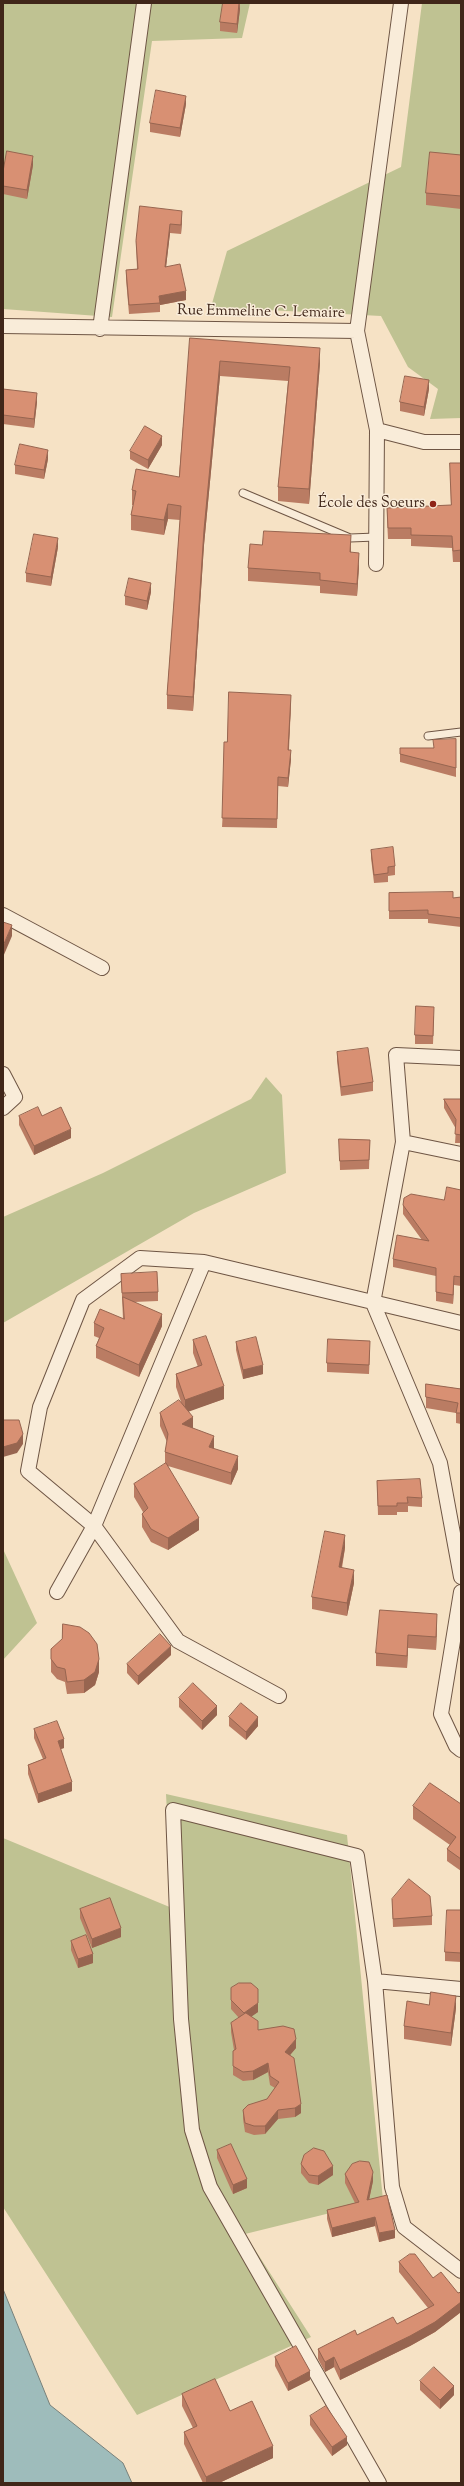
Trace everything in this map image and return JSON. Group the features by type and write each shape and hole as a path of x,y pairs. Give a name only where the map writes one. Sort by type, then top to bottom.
{"street":[{"path":"100,329 144,3"},
{"path":"357,331 401,3"},
{"name":"Rue Emmeline C. Lemaire","path":"3,326 100,329 357,331 377,430 376,564"},
{"path":"377,430 424,442 461,442"},
{"path":"3,915 102,968"},
{"path":"461,1058 396,1055 403,1142 373,1303 440,1463 461,1577"},
{"path":"3,1074 16,1097 3,1108"},
{"path":"403,1142 461,1154"},
{"path":"279,1696 178,1641 94,1526 28,1471 40,1407 83,1300 140,1258 204,1262 461,1323"},
{"path":"56,1592 94,1526 204,1262"},
{"path":"461,1592 441,1714 456,1746 461,1750"},
{"path":"379,2483 210,2187 192,2130 181,2019 172,1810 357,1856 375,1982 392,2187 404,2227 461,2271"},
{"path":"375,1982 461,1989"}],"lane":[{"path":"244,493 350,538 376,537"},
{"path":"428,736 461,732"}],"green space":[{"path":"3,3 250,3 242,38 152,41 112,317 3,309"},
{"path":"422,3 461,3 461,418 430,419 438,389 408,367 381,316 211,307 227,251 401,167"},
{"path":"266,1077 282,1095 286,1173 194,1213 3,1323 3,1217 103,1173 251,1099"},
{"path":"3,1549 37,1623 3,1660"},
{"path":"166,1794 347,1835 383,2200 245,2234 311,2337 137,2415 3,2207 3,1838 172,1908"}],"water":[{"path":"3,2289 50,2405 123,2463 132,2483 3,2483"}],"building":[{"path":"223,3 239,3 237,24 220,22"},
{"path":"156,90 186,96 180,128 150,123"},
{"path":"7,151 33,156 27,190 3,186 3,172"},
{"path":"430,152 461,155 461,196 426,193"},
{"path":"140,206 182,211 181,225 170,224 165,267 180,264 186,291 159,296 160,303 129,305 126,270 138,269 136,241"},
{"path":"190,338 320,348 309,489 278,487 290,367 220,361 204,530 193,697 167,695 181,506 168,504 164,520 131,515 136,491 132,490 136,469 179,477"},
{"path":"405,376 429,380 424,407 400,402"},
{"path":"3,389 37,393 34,419 3,415"},
{"path":"145,426 162,436 148,460 130,451"},
{"path":"20,444 48,450 44,470 15,465"},
{"path":"450,463 461,463 461,550 453,551 452,536 411,535 411,528 388,528 387,508 451,505"},
{"path":"264,531 351,535 350,552 359,553 357,584 320,580 320,573 248,568 250,544 262,545"},
{"path":"34,534 58,538 51,577 26,573"},
{"path":"129,578 151,583 147,601 125,596"},
{"path":"229,692 291,695 288,750 291,750 288,778 278,777 277,819 222,818 224,742 227,742"},
{"path":"456,739 456,768 400,754 400,748 434,748 433,740"},
{"path":"393,847 395,866 388,867 388,873 374,875 371,850"},
{"path":"453,892 453,898 461,897 461,918 428,914 428,910 389,911 389,893"},
{"path":"3,922 12,925 3,946"},
{"path":"416,1006 434,1007 433,1036 415,1035"},
{"path":"368,1048 373,1082 341,1087 337,1052"},
{"path":"444,1099 461,1099 461,1135 455,1134 456,1120"},
{"path":"38,1107 42,1116 61,1107 71,1129 34,1146 19,1116"},
{"path":"339,1139 370,1140 369,1160 340,1161"},
{"path":"447,1187 461,1190 461,1277 454,1276 453,1295 436,1292 436,1268 393,1259 397,1235 429,1241 403,1205 404,1198 411,1194 444,1200"},
{"path":"157,1272 158,1292 122,1293 121,1274"},
{"path":"123,1297 162,1314 139,1365 96,1346 104,1328 94,1323 100,1309 124,1319"},
{"path":"206,1336 224,1386 185,1400 176,1374 202,1365 193,1340"},
{"path":"256,1337 263,1365 243,1370 236,1342"},
{"path":"328,1339 370,1341 369,1365 327,1363"},
{"path":"426,1384 461,1389 461,1413 456,1413 458,1403 426,1397"},
{"path":"179,1400 193,1417 182,1424 214,1436 209,1447 238,1456 231,1473 165,1452 168,1434 160,1413"},
{"path":"3,1420 19,1420 23,1434 17,1443 3,1447"},
{"path":"166,1463 199,1518 168,1538 151,1529 142,1514 148,1508 134,1484"},
{"path":"420,1479 422,1498 407,1497 408,1503 397,1503 397,1506 378,1506 377,1481"},
{"path":"325,1531 345,1535 339,1567 354,1570 347,1603 312,1597"},
{"path":"380,1610 437,1614 436,1637 408,1635 407,1656 376,1653"},
{"path":"63,1624 80,1627 89,1633 97,1644 99,1659 95,1672 84,1680 67,1682 65,1669 57,1667 51,1659 51,1649 62,1639"},
{"path":"160,1634 171,1646 138,1676 127,1664"},
{"path":"193,1683 217,1706 202,1721 179,1698"},
{"path":"241,1703 258,1717 246,1732 229,1717"},
{"path":"57,1721 64,1739 58,1741 72,1782 38,1794 28,1765 46,1758 34,1729"},
{"path":"430,1783 461,1804 461,1859 447,1849 456,1837 413,1806"},
{"path":"409,1879 430,1896 432,1916 393,1919 392,1899"},
{"path":"110,1898 121,1928 92,1939 80,1909"},
{"path":"447,1910 461,1910 461,1953 445,1952"},
{"path":"86,1935 93,1954 78,1959 71,1941"},
{"path":"239,1983 251,1983 258,1989 258,2003 244,2013 231,2000 231,1988"},
{"path":"431,1992 456,1996 451,2033 404,2026 407,2001 429,2005"},
{"path":"246,2013 258,2021 258,2030 283,2026 294,2029 296,2039 285,2052 294,2058 301,2104 295,2108 278,2110 265,2126 254,2126 245,2123 243,2110 248,2105 267,2099 279,2082 270,2076 268,2063 253,2071 243,2072 233,2066 233,2051 236,2049 231,2023"},
{"path":"231,2144 247,2179 233,2185 217,2150"},
{"path":"314,2148 324,2151 333,2166 318,2176 309,2175 301,2164 304,2155"},
{"path":"360,2161 369,2162 373,2172 367,2200 387,2195 395,2230 379,2233 375,2217 332,2228 327,2210 359,2202 345,2174 352,2164"},
{"path":"410,2254 415,2254 433,2278 441,2272 458,2293 461,2292 461,2302 435,2322 410,2336 340,2370 334,2357 325,2362 318,2349 355,2330 357,2335 393,2317 397,2324 434,2305 399,2262"},
{"path":"296,2346 310,2371 288,2383 275,2357"},
{"path":"434,2367 454,2386 440,2400 420,2381"},
{"path":"215,2379 230,2411 252,2401 273,2446 206,2477 184,2432 197,2426 182,2394"},
{"path":"326,2406 347,2437 332,2447 310,2416"}],"place":[{"name":"École des Soeurs","path":"433,504"}]}
